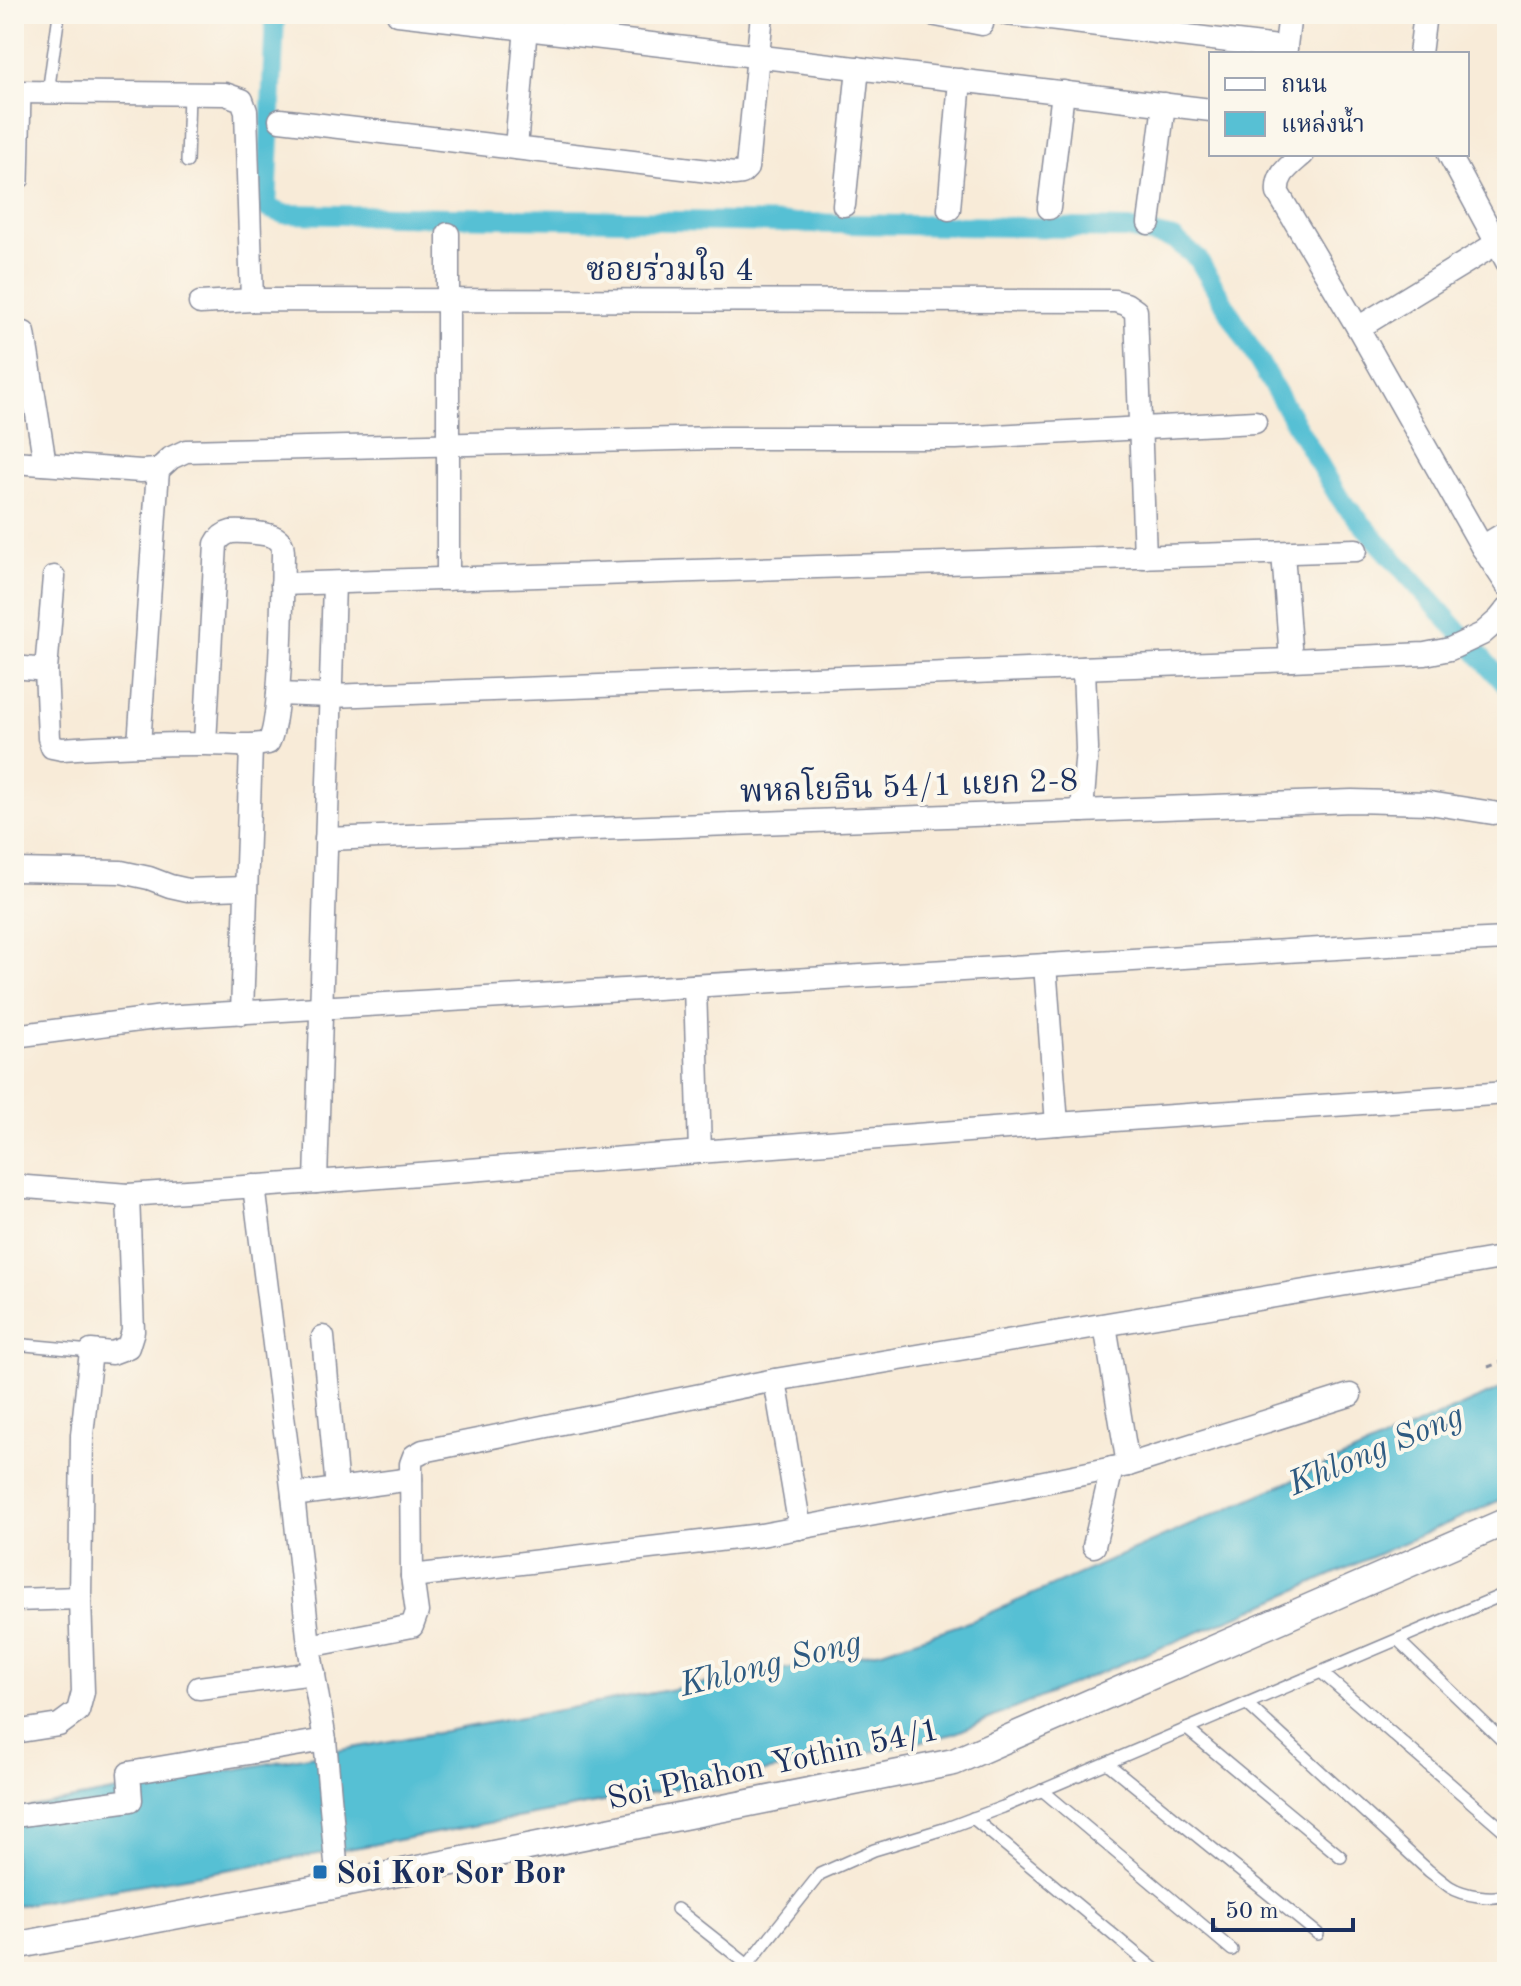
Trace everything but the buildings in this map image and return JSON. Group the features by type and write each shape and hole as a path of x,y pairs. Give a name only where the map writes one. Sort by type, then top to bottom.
{"street":[{"path":"398,14 526,21 757,56 1209,110"},
{"path":"280,120 742,173 747,168 762,14"},
{"path":"931,14 982,24 983,14"},
{"path":"1007,14 1144,23 1286,51 1290,14"},
{"path":"1420,52 1425,14"},
{"path":"516,148 526,21"},
{"path":"844,205 858,68"},
{"path":"949,209 960,80"},
{"path":"20,92 225,94 242,100 246,111 252,300"},
{"path":"1049,208 1063,92"},
{"path":"1149,223 1164,104"},
{"path":"1301,156 1279,176 1278,193 1482,547 1507,585"},
{"path":"1358,328 1503,248 1450,156"},
{"path":"448,234 448,579"},
{"name":"ซอยร่วมใจ 4","path":"200,303 252,300 1115,301 1136,311 1140,429"},
{"path":"24,333 45,464"},
{"path":"14,462 141,471 158,470 171,458 186,451 717,438 956,438 1255,422"},
{"path":"1140,429 1145,557"},
{"path":"139,745 158,470"},
{"path":"54,577 46,670 52,747 205,743 251,747 268,743 273,738 278,694 283,555 278,538 232,532 220,538 215,550 205,743"},
{"path":"1482,547 1507,532"},
{"path":"282,584 1356,550"},
{"path":"1283,553 1291,660"},
{"path":"316,1182 334,583"},
{"path":"278,694 331,696 1425,654 1450,649 1499,621"},
{"path":"14,667 46,670"},
{"path":"1082,811 1087,737 1084,668"},
{"path":"242,1013 251,747"},
{"name":"พหลโยธิน 54/1 แยก 2-8","path":"326,839 1352,801 1429,803 1493,813"},
{"path":"14,870 121,872 188,890 245,888"},
{"path":"14,1036 163,1017 1507,939"},
{"path":"1045,965 1057,1124"},
{"path":"695,986 700,1152"},
{"path":"14,1186 128,1195 1507,1093"},
{"path":"254,1186 309,1646 326,1751 337,1874"},
{"path":"14,1732 59,1725 78,1711 83,1692 80,1598 82,1435 91,1351 112,1353 128,1347 133,1331 128,1195"},
{"path":"309,1646 412,1626 417,1612 412,1576 411,1464 414,1456 435,1447 775,1380 1507,1257"},
{"path":"1094,1546 1120,1467 1105,1325"},
{"path":"323,1337 337,1489"},
{"path":"775,1380 800,1528"},
{"path":"412,1576 761,1535 1120,1467 1350,1395"},
{"path":"293,1495 411,1479"},
{"name":"Soi Phahon Yothin 54/1","path":"14,1946 337,1874 954,1762 1507,1521"},
{"path":"14,1600 80,1598"},
{"path":"199,1688 314,1673"},
{"path":"14,1816 131,1800 129,1773 326,1751"}],"lane":[{"path":"48,93 59,14"},
{"path":"20,92 23,181"},
{"path":"187,162 189,93"},
{"path":"14,1344 91,1351"},
{"path":"677,1909 745,1968 820,1874 874,1850 973,1818 1505,1597"},
{"path":"1398,1640 1507,1745"},
{"path":"1321,1672 1507,1833"},
{"path":"1247,1704 1452,1889 1499,1898 1507,1894"},
{"path":"1187,1729 1341,1857"},
{"path":"1107,1763 1318,1934"},
{"path":"1042,1790 1232,1950"},
{"path":"973,1818 1158,1972"}],"path":[{"path":"1488,1367 1507,1360"}],"water":[{"name":"Khlong Song","path":"1507,1386 1507,1497 1261,1606 953,1734 893,1748 371,1845 14,1906 14,1810 882,1651 974,1620"}],"waterway":[{"path":"275,14 267,208 284,214 1128,229 1174,239 1198,259 1340,499 1507,686"}],"place":[{"name":"Soi Kor Sor Bor","path":"320,1872"}]}
